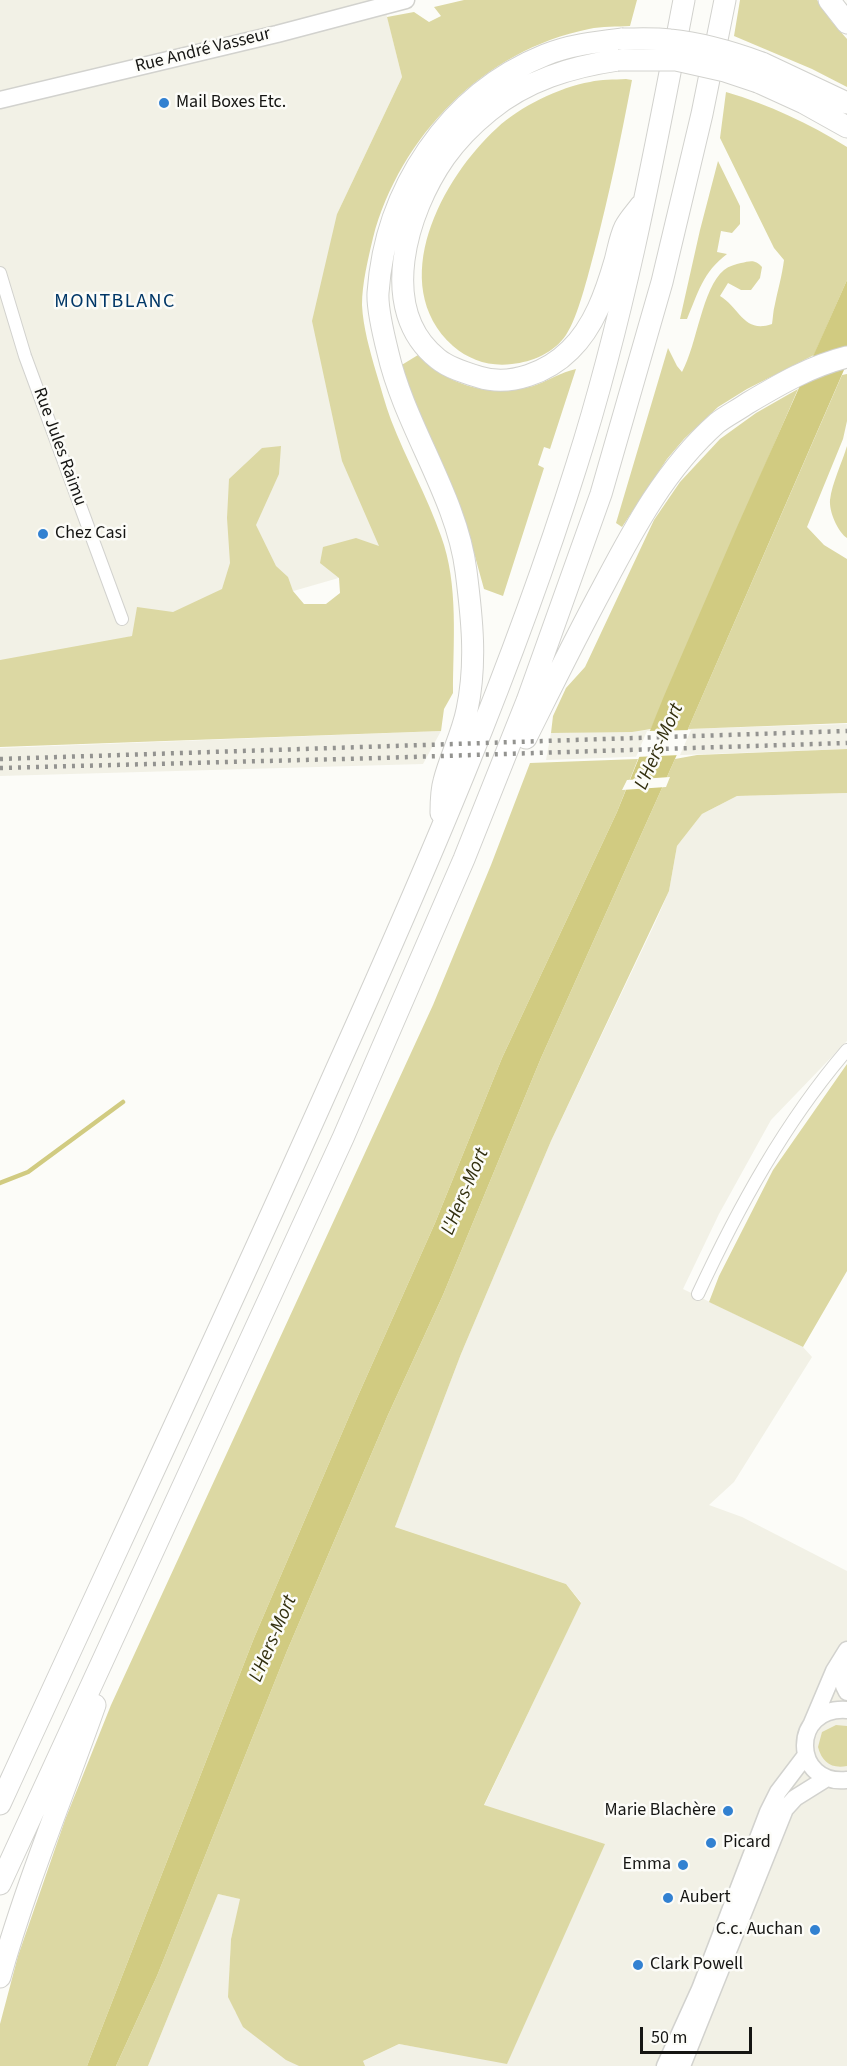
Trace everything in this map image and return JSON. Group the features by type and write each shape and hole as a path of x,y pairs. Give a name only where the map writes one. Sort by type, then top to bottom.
{"highway":[{"path":"0,1804 9,1769 291,1170 439,834 507,662 578,463 629,276 684,0"},
{"path":"0,1884 343,1138 464,859 527,700 601,494 662,282 702,114 725,0"},
{"path":"829,0 847,23"},
{"path":"439,834 443,782 462,731 469,700 474,652 473,625 466,569 456,530 400,394 388,353 378,296 383,258 395,209 412,173 441,131 478,95 516,69 546,54 585,43 622,39 669,40 740,55 760,73 804,103 847,127"},
{"path":"646,197 625,227 607,286 593,316 571,349 551,366 524,378 491,381 462,372 438,360 418,337 407,314 403,286 408,238 416,210 428,183 446,155 490,111 516,93 570,69 618,60 676,60 725,71 760,73 847,103"},
{"path":"464,859 578,633 637,525 662,485 686,454 719,422 772,388 817,366 847,357"},
{"path":"0,1977 48,1830 138,1585"}],"street":[{"name":"Rue André Vasseur","path":"0,100 277,34 406,0"},
{"name":"Rue Jules Raimu","path":"0,273 25,356 122,619"},
{"path":"698,1294 724,1238 763,1170 791,1126 847,1050"},
{"path":"846,1654 844,1686 847,1692"},
{"path":"846,1654 834,1671 805,1739 806,1755 810,1765 818,1773 838,1781 847,1780"},
{"path":"812,1724 827,1712 847,1710"},
{"path":"665,2066 700,1989 768,1812 778,1792 806,1755"},
{"path":"682,2066 785,1809 795,1798 827,1778"}],"shaded area":[{"path":"0,0 383,0 402,77 337,214 387,564 148,633 0,663"},
{"path":"464,0 637,0 630,26 594,28 551,40 515,56 482,77 452,103 403,165 386,201 373,238 362,297 367,339 389,414 441,536 447,555 453,594 453,693 444,709 441,731 0,747 0,660 132,636 137,607 173,612 222,589 230,563 227,518 229,479 262,448 281,446 279,474 256,525 276,566 288,577 293,591 304,604 326,604 340,593 339,578 320,563 323,547 356,538 379,546 342,461 312,321 337,214 402,77 387,17 414,12 429,22 441,16 434,7"},
{"path":"740,0 817,0 847,39 847,87 812,69 734,36"},
{"path":"632,80 605,210 575,318 566,335 549,352 520,363 504,365 488,363 466,355 453,346 433,321 423,293 423,263 429,232 441,203 457,174 497,128 540,99 566,88 594,81"},
{"path":"726,92 788,115 847,147 847,280 814,355 747,389 718,407 684,439 667,459 622,527 616,523 668,348 682,372 705,303 716,278 728,267 750,261 762,267 760,278 751,290 741,290 728,283 720,296 749,323 755,326 772,324 784,260 774,248 720,138"},
{"path":"718,161 740,206 740,224 732,233 721,231 717,252 727,254 707,276 687,319 680,319 700,230"},
{"path":"418,355 443,375 471,387 487,390 502,391 533,386 576,369 550,449 544,447 538,465 544,468 503,596 484,589 468,531 400,366"},
{"path":"847,374 847,421 843,439 807,527 824,545 847,559 847,723 688,729 842,375"},
{"path":"798,389 651,729 632,732 551,733 553,716 566,688 585,667 654,520 680,482 720,439 756,413"},
{"path":"847,446 847,538 835,521 830,500"},
{"path":"847,724 847,749 546,760 551,733"},
{"path":"441,731 423,764 0,776 0,748"},
{"path":"847,749 847,793 737,796 702,814 677,846 669,891 551,1141 461,1354 395,1527 566,1584 581,1603 484,1805 605,1844 507,2064 399,2044 363,2061 365,2066 299,2066 286,2060 243,2027 228,1997 231,1939 240,1899 218,1894 148,2066 116,2066 157,1976 287,1651 388,1415 443,1295 541,1058 675,759 697,755"},
{"path":"638,759 617,812 502,1058 435,1223 254,1638 87,2066 0,2066 0,2024 18,1956 65,1820 111,1705 433,1005 530,763"},
{"path":"847,793 847,1041 771,1120 719,1214 683,1289 803,1347 812,1357 734,1482 709,1505 742,1517 847,1571 847,2066 353,2066 399,2044 507,2063 604,1844 484,1806 581,1602 566,1584 395,1527 461,1354 551,1141 669,891 677,846 702,814 737,796"},
{"path":"847,1064 847,1271 803,1347 709,1302 719,1276 773,1170"},
{"path":"836,1725 847,1726 847,1766 828,1763 822,1757 818,1747 822,1732"},
{"path":"218,1894 241,1899 231,1939 229,1983 235,2012 321,2062 347,2066 148,2066"}],"water":[{"name":"L'Hers-Mort","path":"847,280 847,363 675,759 541,1058 443,1295 388,1415 287,1651 157,1976 116,2066 87,2066 254,1638 435,1223 502,1058 617,812 737,527"}],"pier":[{"path":"691,730 680,755 636,757 647,731"},
{"path":"670,777 666,787 622,790 627,780"}],"waterway":[{"path":"0,1183 28,1172 123,1102"}],"railway":[{"path":"0,759 847,731"},
{"path":"0,768 847,743"}],"place":[{"name":"Mail Boxes Etc.","path":"164,103"},
{"name":"Chez Casi","path":"43,534"},
{"name":"Marie Blachère","path":"728,1811"},
{"name":"Picard","path":"711,1843"},
{"name":"Emma","path":"683,1865"},
{"name":"Aubert","path":"668,1898"},
{"name":"C.c. Auchan","path":"815,1930"},
{"name":"Clark Powell","path":"638,1965"}],"district":[{"name":"MONTBLANC","path":"115,303"}]}
